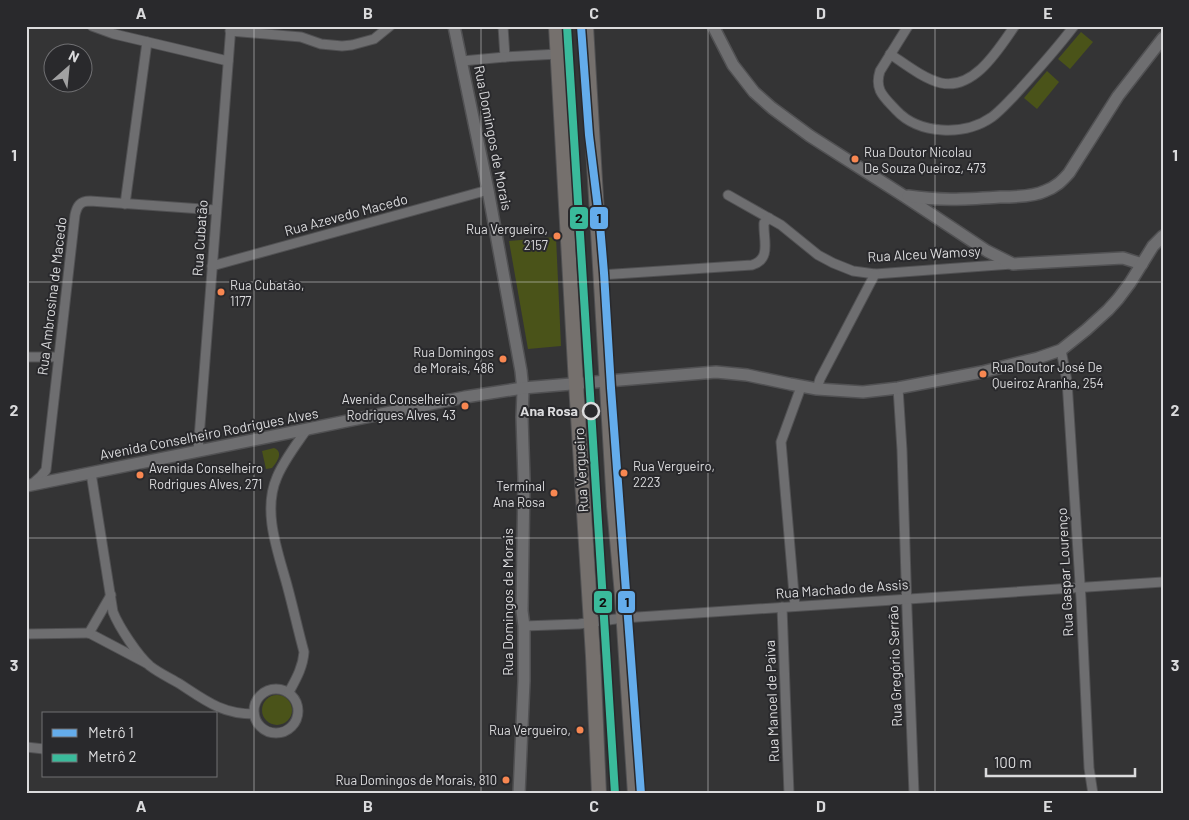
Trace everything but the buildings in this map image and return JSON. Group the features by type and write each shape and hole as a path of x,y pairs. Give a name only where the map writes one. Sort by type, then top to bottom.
{"main road":[{"name":"Rua Vergueiro","path":"556,26 600,794"},
{"path":"586,26 606,381 635,794"}],"street":[{"path":"92,26 114,34 228,61"},
{"path":"230,28 302,37 321,44 342,46 374,39 390,26"},
{"name":"Rua Domingos de Morais","path":"454,26 488,190 519,355 523,388 522,611 524,626 524,681 519,794"},
{"path":"504,26 505,57"},
{"path":"713,26 733,64 754,92 772,108 810,136 987,251 1012,264"},
{"path":"908,26 880,71 877,84 880,92 899,114 912,122 935,130 965,128 984,122 996,113 1042,66 1074,26"},
{"path":"890,54 934,80 942,83 958,83 966,80 984,67 1014,27"},
{"name":"Rua Cubatão","path":"198,451 230,28"},
{"path":"904,196 950,200 1015,197 1044,192 1060,183 1118,96 1163,38"},
{"path":"125,204 147,42"},
{"path":"462,61 558,54"},
{"name":"Rua Azevedo Macedo","path":"212,266 488,190"},
{"name":"Rua Alceu Wamosy","path":"728,195 781,225 818,255 853,271 874,274 1123,258 1142,264"},
{"name":"Rua Ambrosina de Macedo","path":"46,470 76,208 85,201 216,210"},
{"path":"600,275 758,264 765,254 764,223 769,218"},
{"name":"Avenida Conselheiro Rodrigues Alves","path":"28,486 465,397 523,388 716,372 746,375 801,387 863,392 898,388 1007,366 1061,350 1086,330 1113,304 1130,282 1153,246 1163,236"},
{"path":"817,389 820,379 874,274"},
{"name":"Rua Gaspar Lourenço","path":"1061,350 1067,381 1089,768 1093,794"},
{"path":"26,357 58,357"},
{"path":"795,606 781,442 801,387"},
{"name":"Rua Gregório Serrão","path":"898,388 902,450 914,794"},
{"path":"289,692 298,674 304,652 274,539 271,517 272,498 276,479 282,466 308,429"},
{"path":"28,486 46,470 66,478"},
{"path":"91,473 113,612 132,644 149,665"},
{"name":"Rua Machado de Assis","path":"524,626 591,623 623,618 906,598 1163,582"},
{"path":"89,633 111,595"},
{"name":"Rua Manoel de Paiva","path":"782,607 789,794"},
{"path":"26,634 89,633 149,665 212,710 254,714"},
{"path":"274,689 282,689 289,692 296,699 299,712 294,724 290,728 278,732 266,730 254,714 256,703 263,693 274,689"},
{"path":"26,747 42,748"}],"green space":[{"path":"1081,32 1093,42 1070,69 1058,59"},
{"path":"1047,71 1059,82 1037,109 1024,98"},
{"path":"556,237 561,346 528,349 509,241"},
{"path":"274,448 279,452 279,457 272,468 266,469 262,451"},
{"path":"277,695 288,699 292,710 288,721 277,725 266,721 262,710 266,699"}],"metro line":[{"name":"2","path":"567,26 615,794"},
{"name":"1","path":"581,26 589,135 604,273 641,794"}],"place":[{"name":"Rua Doutor Nicolau De Souza Queiroz, 473","path":"855,159"},
{"name":"Rua Vergueiro, 2157","path":"557,236"},
{"name":"Rua Cubatão, 1177","path":"221,292"},
{"name":"Rua Domingos de Morais, 486","path":"503,359"},
{"name":"Rua Doutor José De Queiroz Aranha, 254","path":"983,374"},
{"name":"Avenida Conselheiro Rodrigues Alves, 43","path":"465,406"},
{"name":"Ana Rosa","path":"591,411"},
{"name":"Rua Vergueiro, 2223","path":"624,473"},
{"name":"Avenida Conselheiro Rodrigues Alves, 271","path":"140,475"},
{"name":"Terminal Ana Rosa","path":"554,493"},
{"name":"Rua Vergueiro,","path":"580,730"},
{"name":"Rua Domingos de Morais, 810","path":"506,780"}]}
